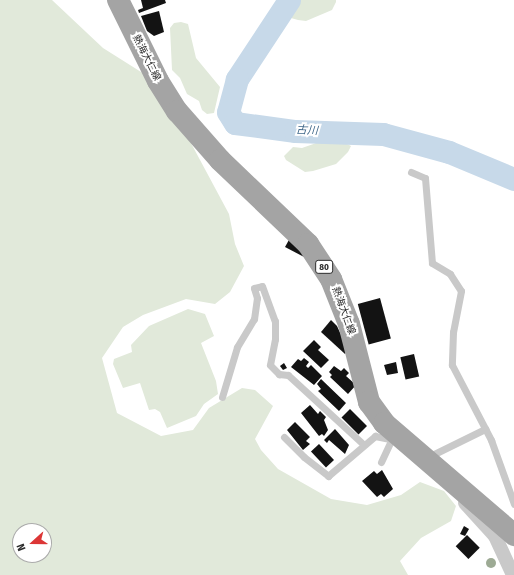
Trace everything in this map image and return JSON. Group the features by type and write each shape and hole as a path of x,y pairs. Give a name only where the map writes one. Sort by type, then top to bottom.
{"main road":[{"name":"熱海大仁線","path":"118,0 158,81 177,110 220,160 308,244 324,268 349,324 368,402 392,437 424,460 514,535"}],"street":[{"path":"465,494 467,507 495,536 513,575"}],"lane":[{"path":"411,172 425,178 432,263 450,274 460,291 453,332 452,360 485,428 514,504"},
{"path":"222,397 237,346 254,319 257,298 254,288 262,286 275,321 275,339 270,365 279,374 288,375 364,445"},
{"path":"424,460 485,428"},
{"path":"284,437 304,457 328,476 375,436 392,437 381,462"}],"green space":[{"path":"0,0 52,0 103,48 149,77 170,104 229,214 235,244 244,266 230,292 215,304 186,299 143,315 123,327 102,358 117,413 161,436 193,430 209,408 242,388 255,390 273,406 255,439 261,450 278,469 331,499 367,505 401,495 420,482 444,491 456,506 451,521 421,538 400,561 408,575 0,575"},
{"path":"295,0 336,0 336,2 332,10 306,21 291,18 289,13"},
{"path":"181,22 188,24 196,58 220,87 214,113 207,114 202,110 199,101 187,94 180,78 172,70 170,28 174,23"},
{"path":"339,140 351,146 348,152 336,164 313,171 305,172 286,160 284,156 293,147 302,148 322,141"},
{"path":"188,309 205,314 214,336 201,343 216,381 218,394 204,404 196,416 167,428 160,412 155,409 149,410 140,383 123,388 113,364 114,359 132,352 131,345 149,326"}],"building":[{"path":"141,0 165,0 166,3 139,13 138,10 143,8"},
{"path":"159,11 164,32 154,36 147,31 141,16"},
{"path":"290,238 306,258 285,247"},
{"path":"380,298 391,339 369,345 358,304"},
{"path":"331,320 337,326 348,350 345,354 321,332"},
{"path":"314,340 321,347 318,350 329,360 321,368 303,351"},
{"path":"414,354 419,376 406,380 400,357"},
{"path":"304,358 309,362 306,366 308,368 311,365 322,376 314,385 291,367 298,359 301,361"},
{"path":"396,362 398,373 387,375 384,365"},
{"path":"284,363 287,368 283,370 280,366"},
{"path":"334,366 341,371 344,368 349,373 346,376 356,385 348,394 330,377 332,375 329,372"},
{"path":"321,379 346,403 339,411 318,391 321,389 317,384"},
{"path":"310,405 318,414 320,411 326,417 324,420 328,430 324,436 322,434 319,436 301,413"},
{"path":"350,409 367,426 358,434 342,417"},
{"path":"295,422 310,437 306,441 310,444 303,450 287,430"},
{"path":"335,429 349,445 345,454 329,440 327,443 324,440"},
{"path":"319,444 334,460 326,468 311,452"},
{"path":"382,470 393,489 384,497 381,494 377,497 362,481 374,471 377,474"},
{"path":"464,526 469,529 465,536 460,534"},
{"path":"467,535 480,548 468,559 456,546"}],"waterway":[{"name":"古川","path":"289,0 237,79 228,112 235,123 295,131 383,134 449,152 514,179"}]}
